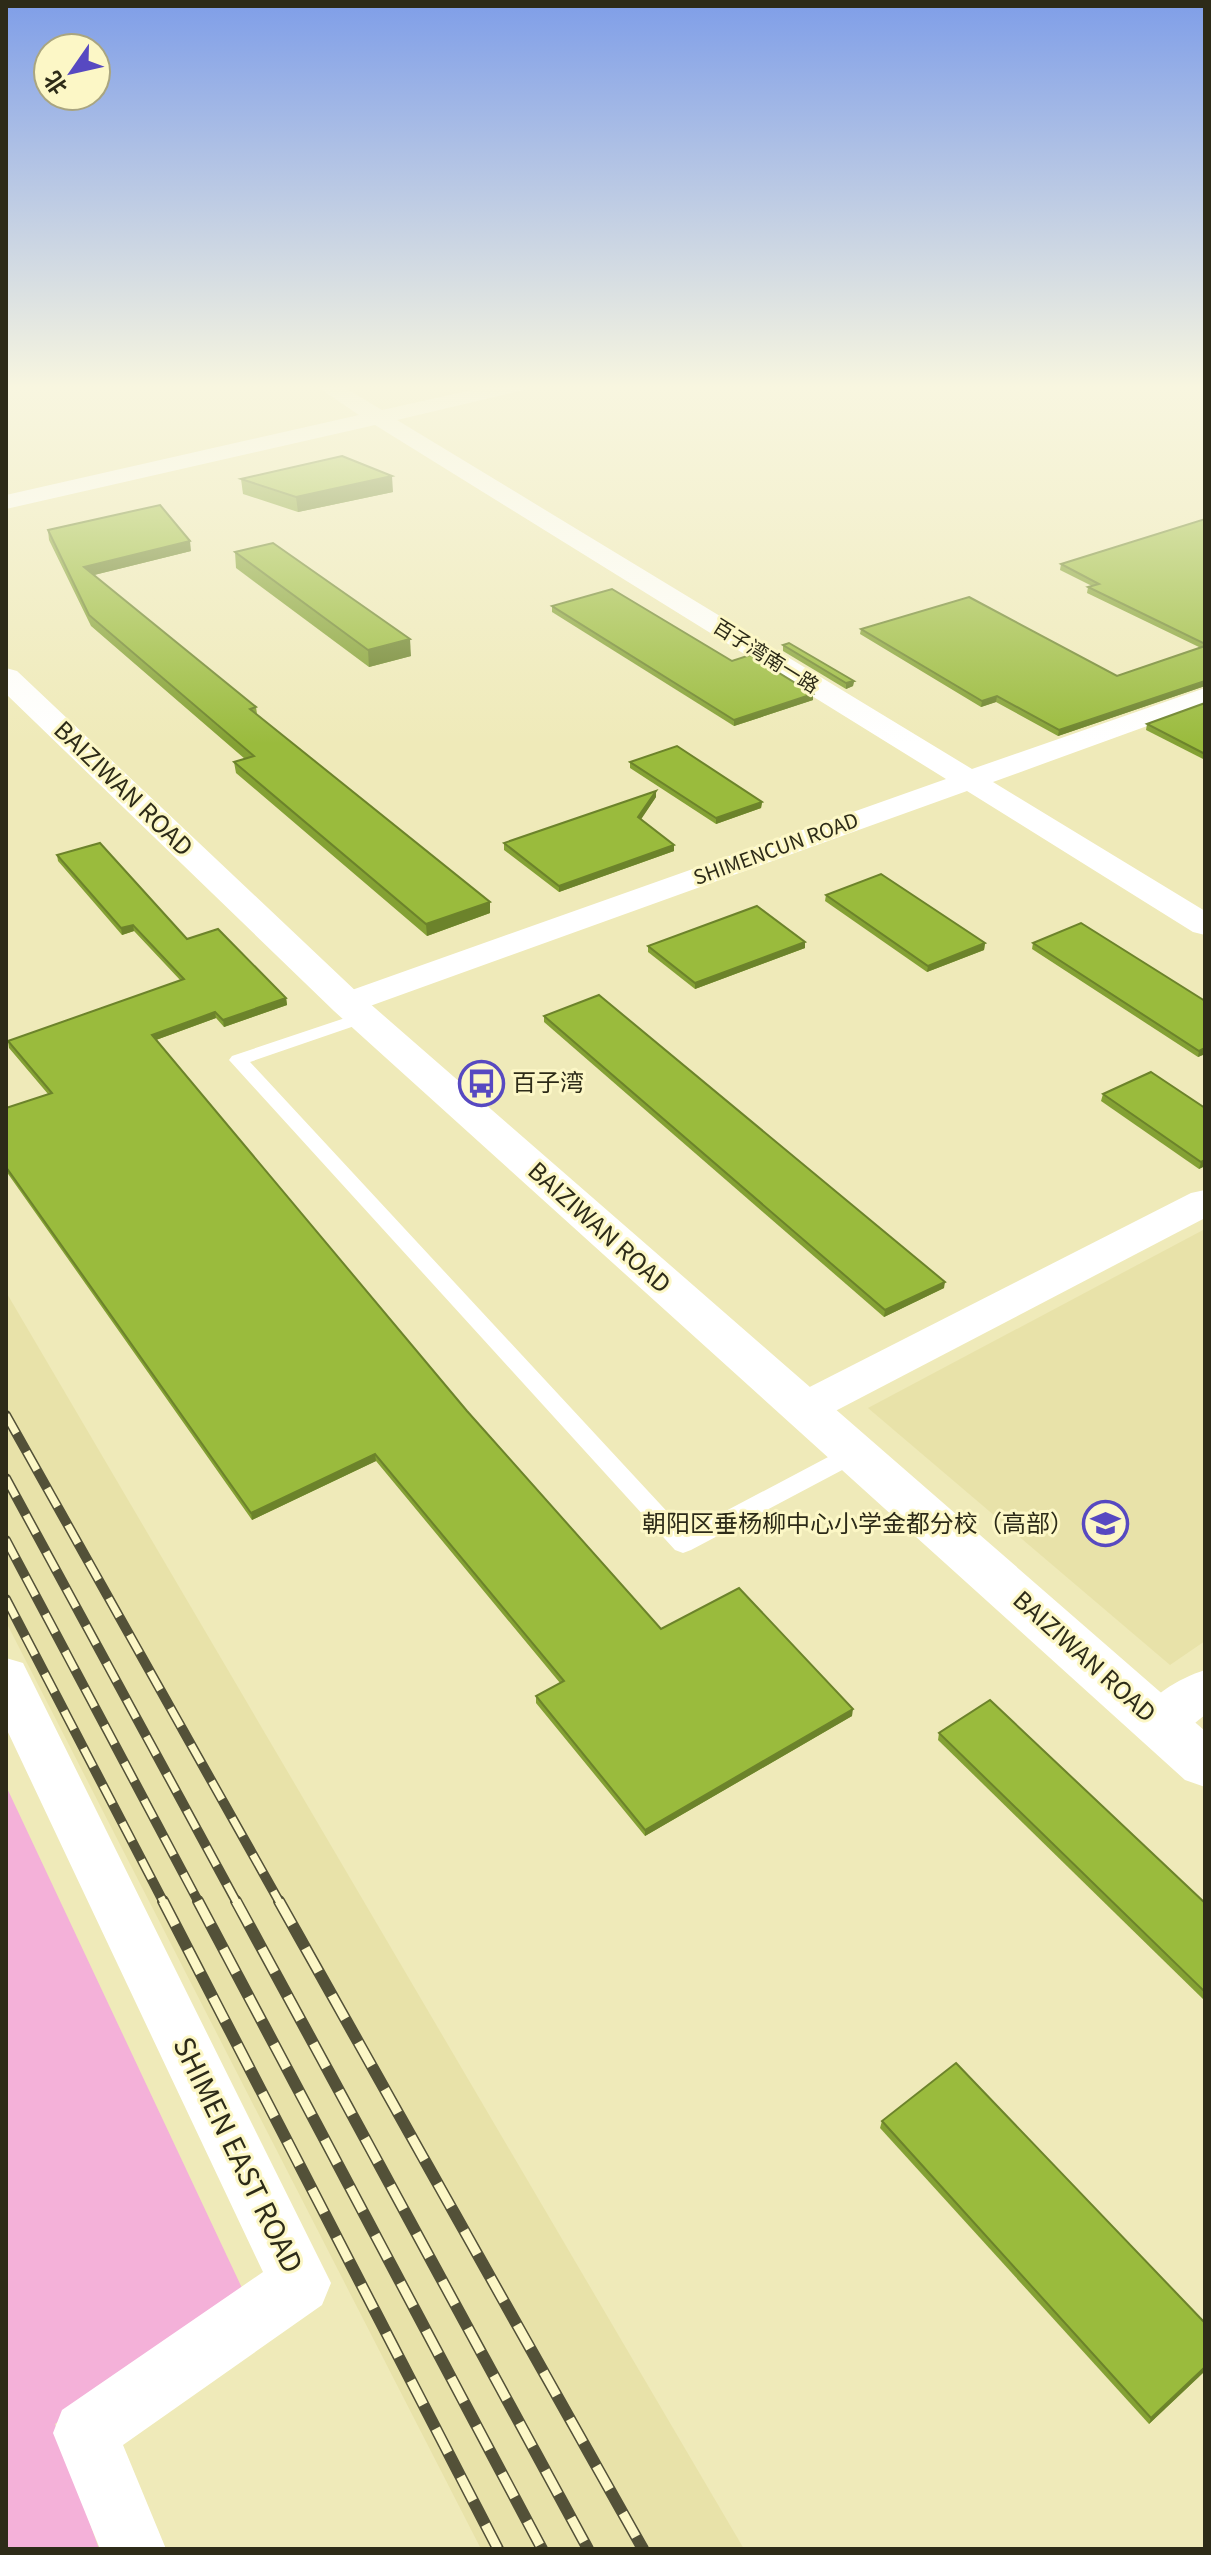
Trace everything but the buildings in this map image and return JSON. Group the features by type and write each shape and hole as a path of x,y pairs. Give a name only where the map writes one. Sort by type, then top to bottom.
{"street":[{"name":"百子湾南一路","path":"521,505 1205,925"},
{"name":"BAIZIWAN ROAD","path":"6,677 355,1010 1205,1764"},
{"name":"SHIMENCUN ROAD","path":"355,1010 968,780 1205,696"},
{"path":"805,1408 1205,1202"},
{"name":"SHIMEN EAST ROAD","path":"6,1677 300,2283 85,2433 133,2549"},
{"path":"1158,1723 1205,1689"}],"lane":[{"path":"355,1010 238,1060 683,1544 855,1453"}],"shaded area":[{"name":"朝阳区垂杨柳中心小学金都分校（高部）","path":"1205,1229 1205,1641 1170,1665 868,1408"},
{"path":"6,1292 744,2549 481,2549 6,1622"},
{"path":"6,1786 242,2288 55,2424 99,2549 6,2549"}],"railway":[{"path":"6,1415 280,1903"},
{"path":"6,1478 237,1903"},
{"path":"6,1540 199,1903"},
{"path":"6,1599 164,1903"},
{"path":"163,1901 498,2549"},
{"path":"198,1901 542,2549"},
{"path":"236,1901 588,2549"},
{"path":"279,1901 643,2549"}],"place":[{"name":"百子湾","path":"481,1083"},
{"name":"朝阳区垂杨柳中心小学金都分校（高部）","path":"1105,1524"}]}
